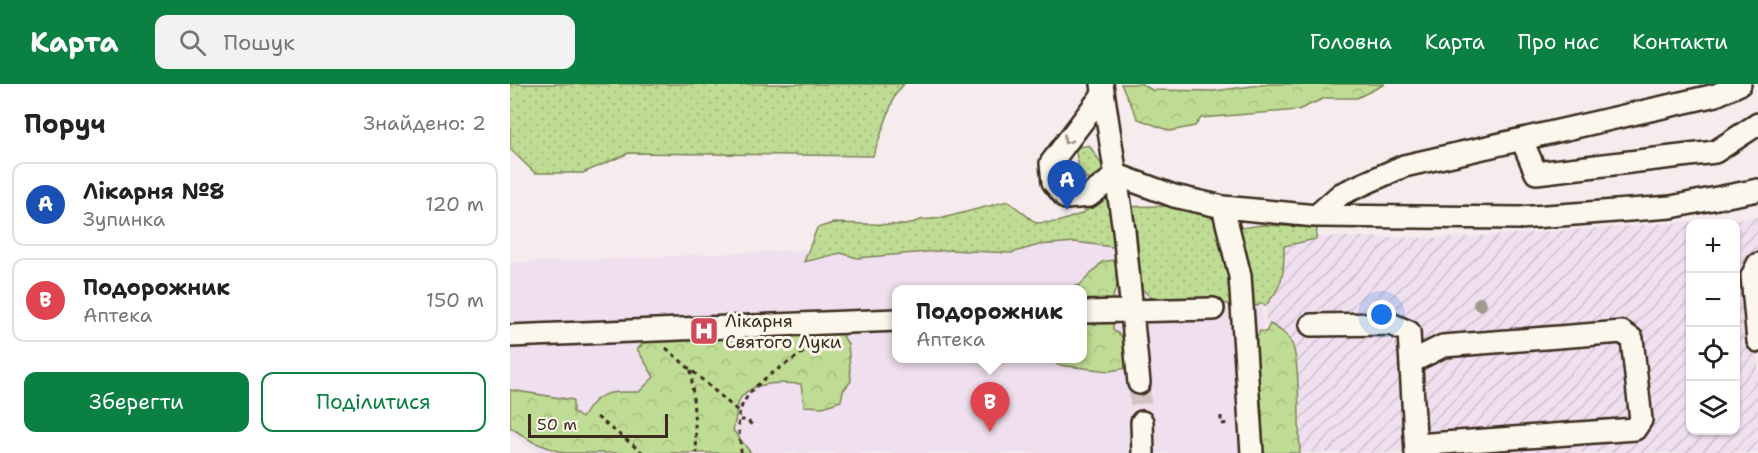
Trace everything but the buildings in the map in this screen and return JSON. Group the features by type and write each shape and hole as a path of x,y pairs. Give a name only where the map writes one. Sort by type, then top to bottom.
{"street":[{"path":"1316,216 1341,194 1404,165 1522,140 1716,94 1740,84"},
{"path":"1103,89 1124,230 1139,383"},
{"path":"1103,89 1050,163 1053,182 1066,198 1089,196 1117,175"},
{"path":"1522,140 1536,173 1715,152 1758,124"},
{"path":"1117,175 1174,195 1222,207 1316,216 1519,218 1671,207 1758,190"},
{"path":"1222,207 1240,276 1252,453"},
{"path":"1757,264 1752,276 1758,341"},
{"path":"1087,312 1214,309"},
{"path":"510,336 892,320"},
{"path":"1311,325 1391,324 1409,332 1416,449 1635,429 1641,420 1632,339 1622,332 1443,346 1411,362"},
{"path":"1142,422 1143,453"}],"path":[{"path":"741,453 740,412 754,387 799,358 837,322"},
{"path":"645,330 740,412"},
{"path":"691,370 697,453"},
{"path":"1221,416 1221,424 1235,423"},
{"path":"597,417 643,453"},
{"path":"740,420 747,420 753,426"}],"shaded area":[{"path":"1758,217 1758,453 1271,453 1262,236 1454,238 1686,222 1686,435 1740,435 1740,219 1729,219"},
{"name":"Лікарня Святого Луки","path":"1258,230 1269,453 538,453 510,433 510,263"}],"green space":[{"path":"510,84 904,84 895,95 873,156 629,153 583,173 535,173 510,149"},
{"path":"1121,84 1142,84 1152,90 1214,91 1268,84 1385,84 1357,98 1325,98 1298,110 1201,118 1195,126 1170,131 1138,119"},
{"path":"1089,145 1114,183 1119,207 1201,205 1218,211 1227,230 1262,225 1317,228 1316,239 1284,246 1282,279 1276,292 1265,306 1262,303 1257,306 1153,299 1126,275 1122,255 1113,247 1075,242 1039,245 1011,253 950,250 857,258 841,253 804,262 817,228 833,223 906,225 1008,201 1036,223 1058,222 1081,214 1092,207 1096,193 1079,168 1075,148"},
{"path":"1113,260 1120,272 1120,280 1111,303 1113,330 1129,341 1134,367 1109,371 1058,365 1056,363 1087,363 1087,285 1080,285 1102,262"},
{"path":"1270,324 1287,336 1294,351 1298,378 1300,453 1260,453 1262,412 1253,346 1260,331 1266,332"},
{"path":"837,327 848,344 851,381 843,391 841,401 823,407 804,406 801,384 767,384 750,389 739,401 733,430 751,453 563,453 533,442 510,427 510,390 573,400 573,412 582,418 593,402 605,394 639,392 654,377 637,349 642,345 631,328"}],"tunnel":[{"path":"1139,383 1142,422"}],"place":[{"name":"Лікарня №8","path":"1067,210"},
{"name":"Лікарня Святого Луки","path":"704,331"},
{"name":"Подорожник","path":"990,432"}]}
